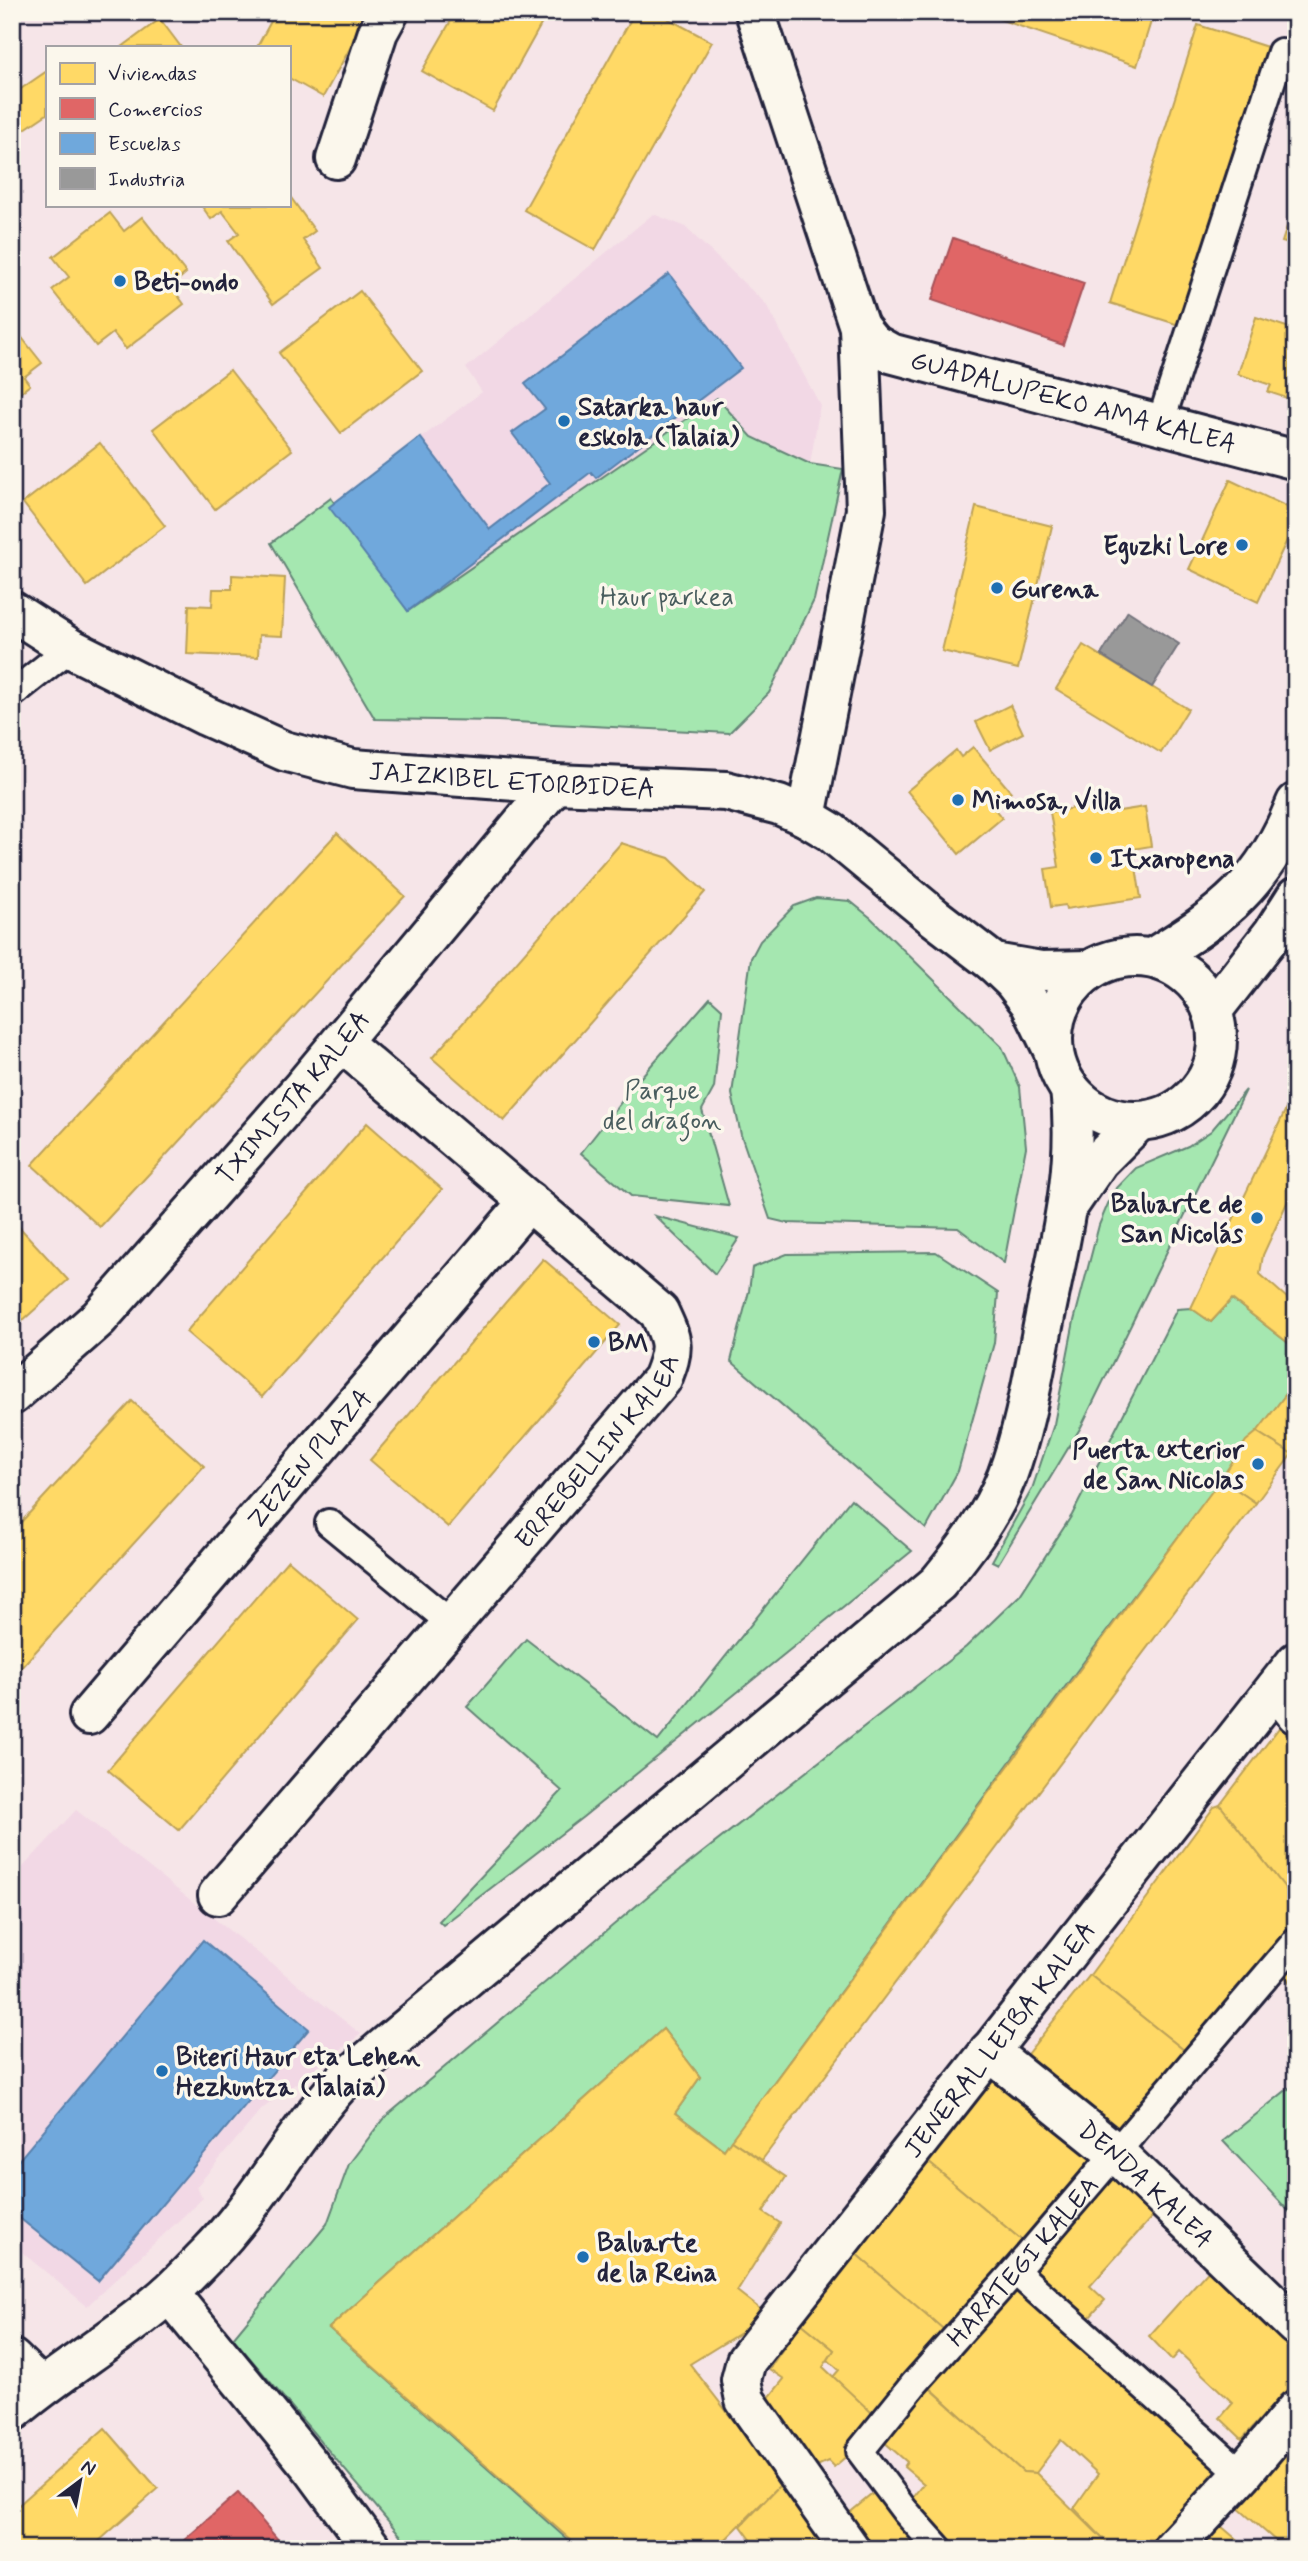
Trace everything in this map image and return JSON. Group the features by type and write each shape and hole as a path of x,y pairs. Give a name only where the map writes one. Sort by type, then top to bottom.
{"street":[{"path":"336,159 378,32 389,12"},
{"path":"755,12 859,327 866,510 806,817"},
{"name":"GUADALUPEKO AMA KALEA","path":"859,327 872,343 890,354 1296,460"},
{"name":"JAIZKIBEL ETORBIDEA","path":"12,611 70,648 206,716 284,751 353,769 555,784 726,791 779,805 806,817 854,848 934,917 994,962 1030,1003 1054,1050"},
{"name":"TXIMISTA KALEA","path":"12,1395 99,1318 341,1042 555,784"},
{"path":"1152,958 1216,916 1244,891 1268,862 1296,803"},
{"path":"1212,1011 1273,933 1296,897"},
{"path":"1152,958 1189,977 1203,993 1216,1026 1216,1049 1211,1072 1194,1097 1175,1110 1154,1119 1119,1119 1084,1103 1070,1089 1059,1070 1054,1050 1054,1028 1059,1007 1067,993 1090,970 1120,959 1152,958"},
{"name":"JAIZKIBEL ETORBIDEA","path":"994,962 1041,971 1090,970"},
{"name":"ERREBELLIN KALEA","path":"218,1895 662,1378 668,1362 671,1339 659,1312 341,1042"},
{"path":"12,2412 41,2387 169,2293 210,2252 245,2211 339,2085 938,1583 977,1536 1006,1478 1024,1423 1066,1210 1074,1149 1070,1089"},
{"path":"1066,1210 1099,1161 1139,1121"},
{"name":"ZEZEN PLAZA","path":"89,1715 529,1201"},
{"name":"JENERAL LEIBA KALEA","path":"850,2549 745,2400 741,2380 746,2361 989,2051 1289,1688"},
{"name":"DENDA KALEA","path":"989,2051 1116,2153 1296,2326"},
{"path":"169,2293 313,2469 372,2549"},
{"path":"12,2359 41,2387"},
{"path":"1172,2549 1242,2474 1296,2410"}],"lane":[{"path":"1160,424 1281,52"},
{"path":"12,694 70,648"},
{"path":"329,1523 452,1623"},
{"name":"HARATEGI KALEA","path":"939,2549 860,2451 914,2384 1015,2271 1296,1941"},
{"path":"1015,2271 1242,2474"}],"shaded area":[{"name":"Satarka haur eskola (Talaia)","path":"653,214 684,226 766,304 820,405 810,464 752,437 717,398 597,487 408,611 329,507 482,392 466,368"},
{"name":"Biteri Haur eta Lehen Hezkuntza (Talaia)","path":"76,1810 361,2034 262,2109 196,2187 203,2198 87,2306 12,2244 12,1879"}],"green space":[{"name":"Haur parkea","path":"717,398 752,437 810,464 843,469 814,600 769,693 729,733 497,721 375,719 271,543 331,498 408,611"},
{"path":"816,898 850,901 871,918 1002,1047 1020,1087 1026,1147 1004,1263 958,1228 787,1223 770,1219 741,1135 732,1094 751,958 760,941 794,906"},
{"name":"Parque del dragon","path":"710,998 722,1009 714,1088 702,1110 729,1206 631,1196 581,1153 641,1077"},
{"path":"1246,1090 1081,1427 998,1564 992,1561 1032,1489 1054,1424 1074,1321 1099,1225 1113,1192 1136,1168 1188,1146 1211,1131"},
{"path":"655,1216 739,1238 715,1274"},
{"path":"936,1252 998,1293 994,1343 958,1471 926,1529 731,1361 749,1291 752,1268 787,1254"},
{"path":"1232,1299 1296,1349 1296,1381 1076,1672 724,2150 675,2113 700,2077 663,2029 329,2328 578,2549 412,2549 233,2338 327,2224 349,2164 383,2119 661,1885 966,1647 1020,1595 1072,1515 1177,1309 1191,1308 1211,1322"},
{"path":"851,1499 912,1551 583,1817 443,1925 439,1921 562,1791 467,1707 526,1639 658,1741"},
{"path":"1289,2088 1296,2096 1296,2219 1223,2141"}],"building: Viviendas":[{"path":"276,12 370,12 323,97 290,79 290,46 258,46"},
{"path":"456,12 548,12 493,111 422,71"},
{"path":"635,12 656,12 712,42 595,250 524,210"},
{"path":"978,12 1154,12 1137,66"},
{"path":"160,19 180,46 123,46"},
{"path":"1198,25 1267,47 1179,325 1110,303"},
{"path":"46,72 46,115 16,135 12,131 12,95"},
{"path":"290,196 315,231 303,240 323,268 273,304 228,241 239,233 222,211 211,219 202,206 290,206"},
{"path":"1296,198 1296,246 1282,242"},
{"name":"Beti-ondo","path":"110,213 124,231 142,217 186,273 171,286 184,304 126,349 113,333 96,346 52,290 69,277 53,257"},
{"path":"360,291 422,371 341,433 279,353"},
{"path":"1256,317 1296,330 1296,401 1268,392 1271,385 1238,374"},
{"path":"12,325 42,363 24,377 30,385 12,399"},
{"path":"230,370 292,450 215,509 153,429"},
{"path":"100,443 165,526 87,586 23,503"},
{"name":"Eguzki Lore","path":"1230,480 1296,511 1296,521 1258,602 1189,569"},
{"name":"Gurena","path":"976,507 1052,526 1018,669 942,651"},
{"path":"232,575 285,578 282,636 259,635 258,657 187,654 189,605 212,606 213,589 232,589"},
{"path":"1083,645 1188,709 1161,753 1056,689"},
{"path":"1010,705 1023,733 990,750 976,722"},
{"name":"Mimosa, Villa","path":"973,747 1011,792 993,807 1002,818 959,854 907,791 956,750 961,757"},
{"name":"Itxaropena","path":"1099,804 1100,814 1145,807 1151,846 1133,849 1141,898 1066,909 1065,905 1051,907 1045,869 1059,867 1050,812"},
{"path":"337,833 405,896 100,1227 32,1165"},
{"path":"621,843 669,858 705,892 504,1121 432,1058"},
{"name":"Baluarte de San Nicolás","path":"1296,1088 1296,1183 1263,1255 1260,1274 1296,1306 1296,1349 1232,1299 1211,1322 1191,1308"},
{"path":"367,1123 442,1189 262,1397 186,1332"},
{"path":"12,1219 68,1280 12,1330"},
{"path":"543,1259 620,1325 448,1527 370,1460"},
{"path":"1296,1381 1296,1450 1292,1454 1257,1432"},
{"path":"132,1401 204,1466 18,1671 12,1665 12,1532"},
{"name":"Puerta exterior de San Nicolas","path":"1257,1432 1292,1454 1256,1503 1221,1479 1246,1441"},
{"path":"1221,1479 1256,1503 762,2160 731,2140"},
{"path":"288,1560 358,1620 179,1830 108,1770"},
{"path":"1288,1716 1296,1726 1296,1902 1220,1805"},
{"path":"1220,1805 1296,1902 1296,1923 1190,2055 1090,1975 1214,1807"},
{"path":"1296,1944 1296,1990 1276,1966"},
{"path":"1090,1975 1190,2055 1118,2144 1020,2063"},
{"name":"Baluarte de la Reina","path":"663,2029 700,2077 675,2113 724,2150 731,2140 786,2177 763,2212 780,2223 737,2291 760,2309 748,2328 690,2364 782,2483 716,2549 581,2549 329,2328"},
{"path":"1003,2067 1108,2152 1025,2243 928,2162"},
{"path":"928,2162 1025,2243 952,2337 855,2253"},
{"path":"1115,2170 1159,2209 1090,2286 1105,2300 1082,2326 1022,2272"},
{"path":"855,2253 949,2334 876,2417 833,2377 839,2370 828,2360 834,2350 801,2323 830,2289 826,2286"},
{"path":"1214,2264 1296,2344 1296,2380 1242,2439 1220,2418 1233,2403 1179,2352 1172,2360 1149,2336"},
{"path":"1014,2279 1231,2473 1163,2549 1113,2549 1074,2508 1098,2474 1061,2440 1036,2473 1023,2472 927,2385"},
{"path":"801,2323 834,2350 823,2367 872,2413 857,2431 863,2436 857,2447 834,2467 828,2461 806,2471 763,2405 784,2379 769,2369"},
{"path":"923,2382 1023,2472 1036,2473 1113,2549 943,2549 906,2507 924,2484 904,2467 907,2462 882,2440"},
{"path":"1296,2427 1296,2549 1285,2549 1229,2500"},
{"path":"105,2428 158,2489 90,2549 12,2549 12,2511"},
{"path":"782,2483 830,2549 758,2549 741,2526"},
{"path":"881,2487 933,2549 866,2549 842,2519"},
{"path":"1214,2520 1248,2549 1192,2549"}],"building: Comercios":[{"path":"953,238 1084,283 1063,345 932,300"},
{"path":"238,2493 286,2549 174,2549"}],"building: Escuelas":[{"path":"669,274 741,368 596,478 591,472 408,611 329,507 420,437 490,529 550,483 512,433 545,409 525,384"},
{"path":"203,1940 309,2029 98,2281 12,2212 12,2168"}],"building: Industria":[{"path":"1128,611 1179,644 1152,687 1101,655"}],"place":[{"name":"Beti-ondo","path":"120,281"},
{"name":"Satarka haur eskola (Talaia)","path":"564,421"},
{"name":"Eguzki Lore","path":"1242,545"},
{"name":"Gurena","path":"997,588"},
{"name":"Mimosa, Villa","path":"958,800"},
{"name":"Itxaropena","path":"1096,858"},
{"name":"Baluarte de San Nicolás","path":"1257,1218"},
{"name":"BM","path":"594,1342"},
{"name":"Puerta exterior de San Nicolas","path":"1258,1464"},
{"name":"Biteri Haur eta Lehen Hezkuntza (Talaia)","path":"162,2071"},
{"name":"Baluarte de la Reina","path":"583,2257"}]}
